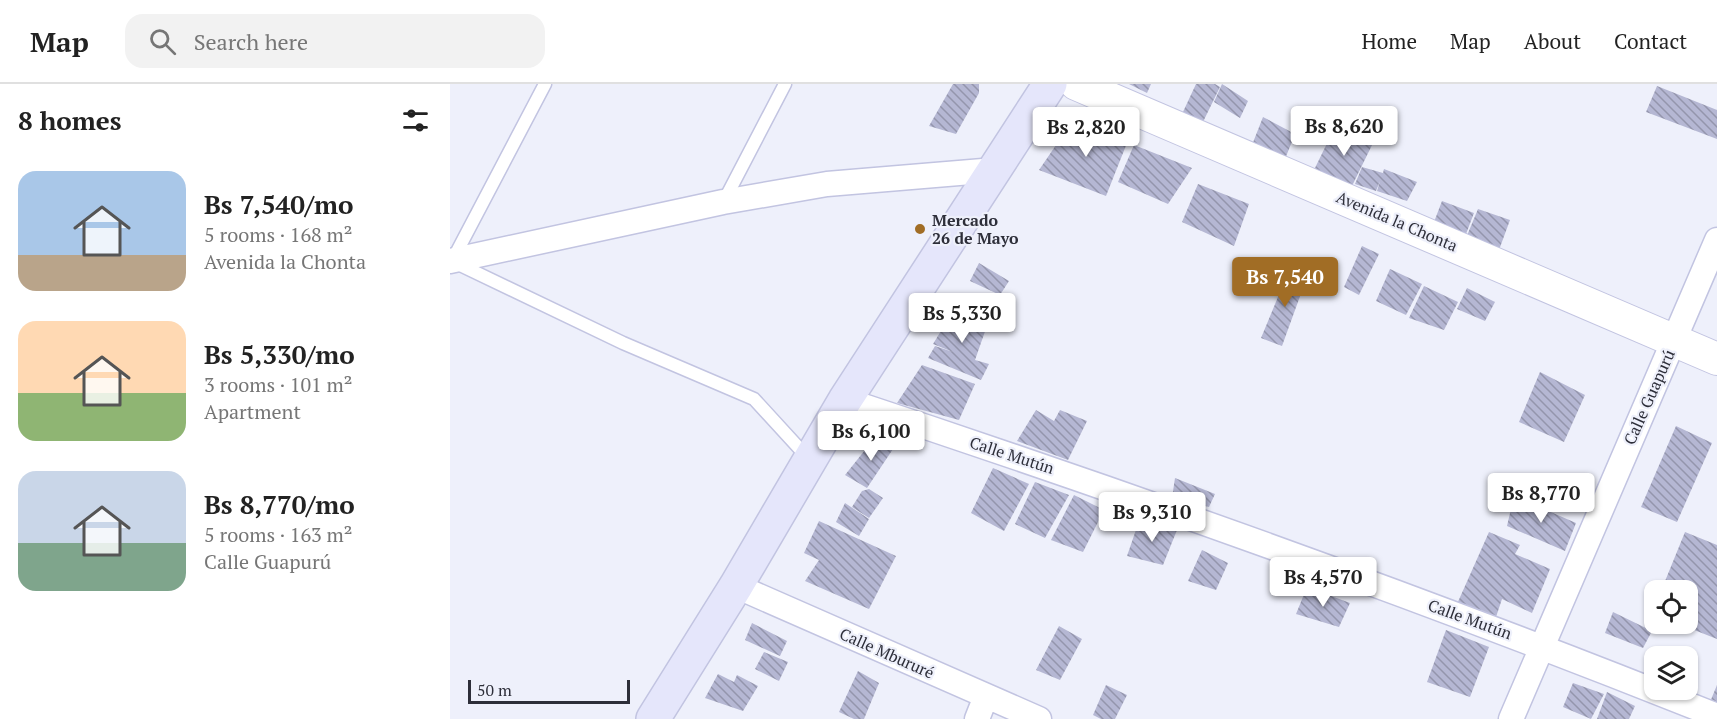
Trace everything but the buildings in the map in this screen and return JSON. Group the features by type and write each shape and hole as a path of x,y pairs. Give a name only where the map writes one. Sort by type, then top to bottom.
{"main road":[{"path":"654,719 736,586 845,400 1050,84"}],"street":[{"name":"Avenida la Chonta","path":"1076,84 1717,359"},
{"path":"450,261 723,202 827,184 995,170"},
{"name":"Calle Guapurú","path":"1511,719 1717,240"},
{"name":"Calle Mutún","path":"845,400 1098,483 1541,645 1717,716"},
{"name":"Calle Mbururé","path":"736,586 1039,719"},
{"path":"977,719 986,696"}],"lane":[{"path":"545,84 450,261 623,343 754,399 810,460"},
{"path":"723,202 785,84"}],"place":[{"name":"Mercado 26 de Mayo","path":"920,229"}]}
